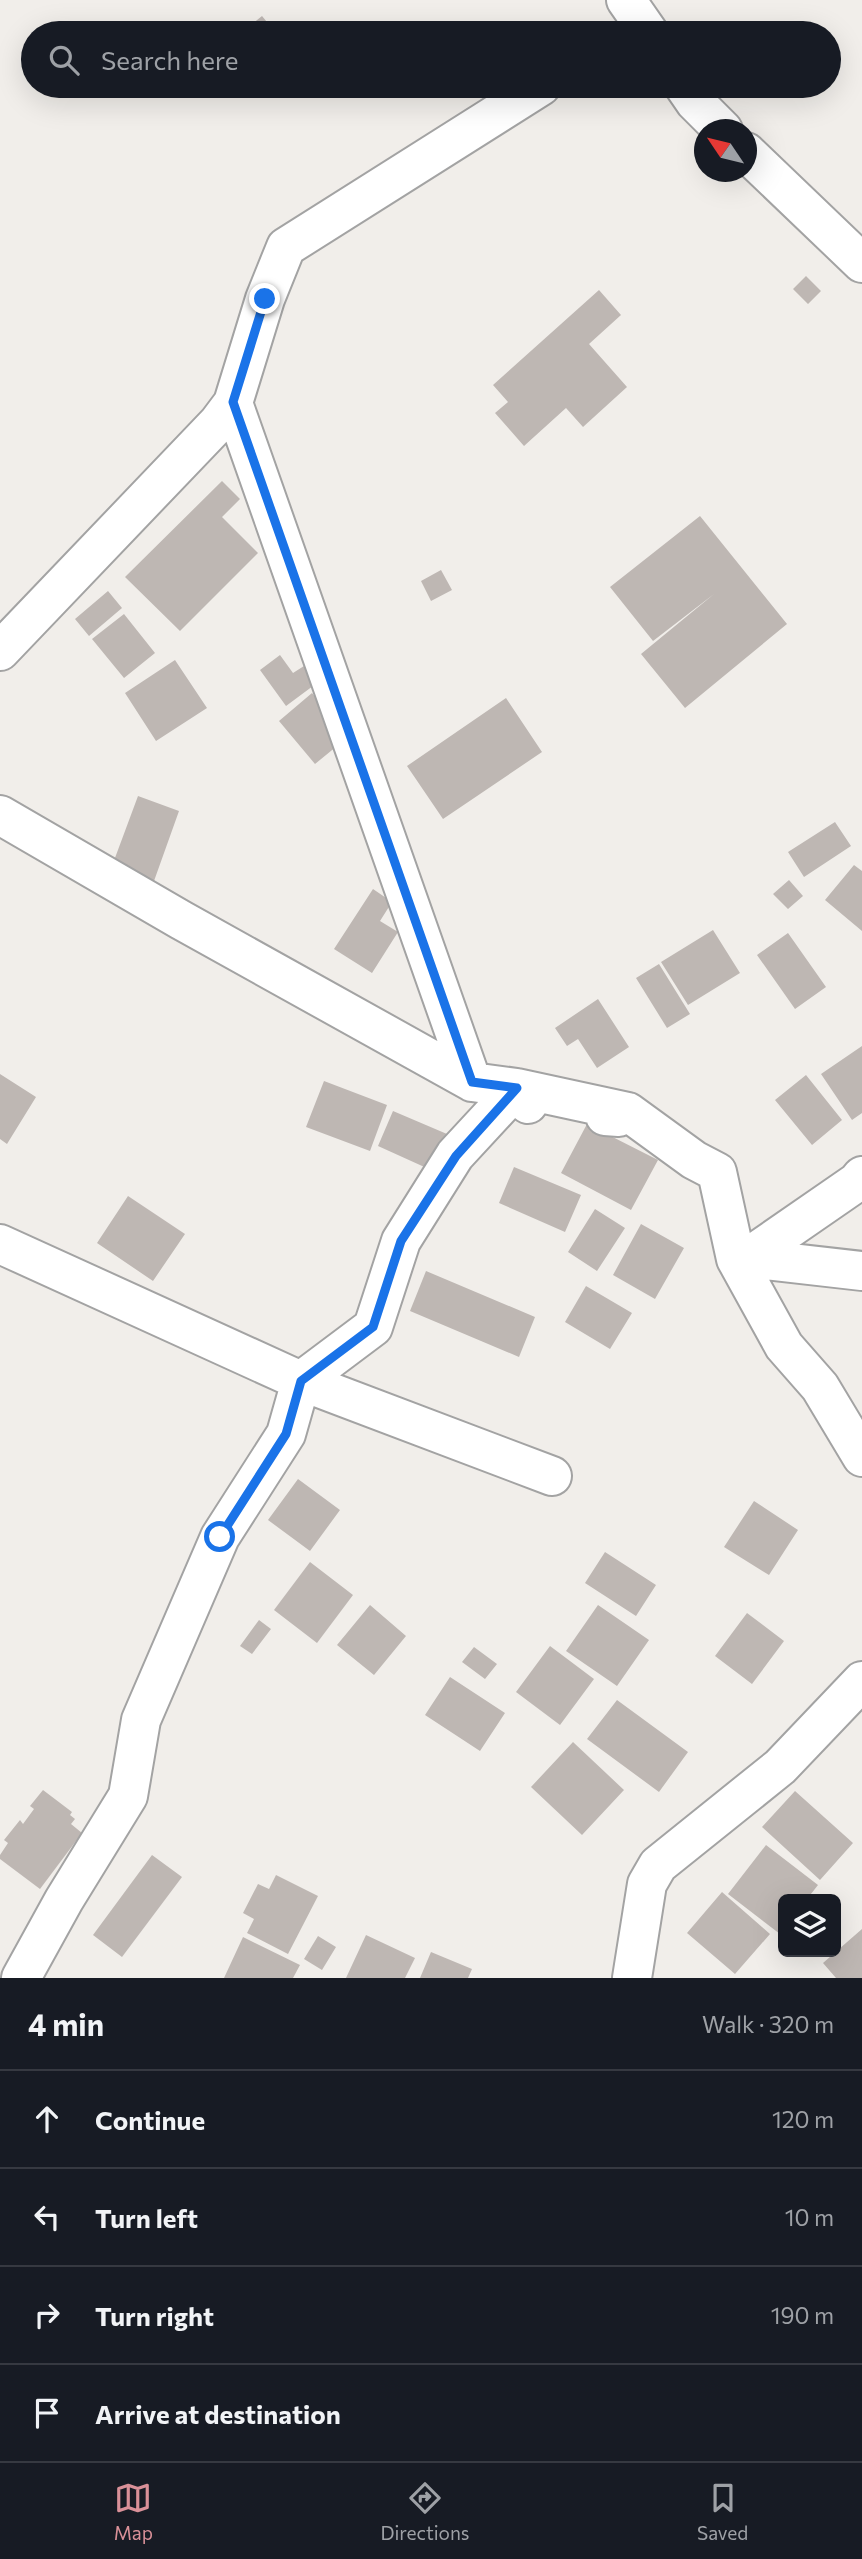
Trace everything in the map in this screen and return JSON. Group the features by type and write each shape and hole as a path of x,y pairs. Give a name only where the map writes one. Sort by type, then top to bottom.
{"street":[{"path":"0,651 218,423 233,402 265,299 286,247 522,98"},
{"path":"692,98 712,119"},
{"path":"757,162 862,263"},
{"path":"233,402 472,1082"},
{"path":"0,816 472,1082 517,1088 533,1112 619,1117 628,1112 694,1160 717,1171 741,1259 784,1346 820,1387 862,1457"},
{"path":"21,1978 64,1900 128,1796 141,1720 220,1537 286,1434 301,1381 373,1327 401,1241 456,1156 517,1088"},
{"path":"741,1259 857,1182 862,1176"},
{"path":"0,1244 301,1381 552,1476"},
{"path":"741,1259 862,1271"},
{"path":"632,1978 647,1884 659,1865 780,1767 862,1681"}],"building":[{"path":"806,276 821,291 808,304 793,289"},
{"path":"599,290 621,315 589,344 627,387 583,427 566,408 524,446 495,413 508,402 493,385"},
{"path":"222,481 240,499 222,517 258,553 180,631 125,577"},
{"path":"700,516 787,624 685,708 641,654 714,594 653,641 610,587"},
{"path":"441,570 452,590 431,601 421,581"},
{"path":"108,591 122,608 89,636 75,619"},
{"path":"124,614 155,653 124,678 92,639"},
{"path":"280,655 293,673 304,666 317,683 286,706 260,670"},
{"path":"175,660 207,708 156,741 125,693"},
{"path":"312,693 348,737 315,764 279,721"},
{"path":"506,698 542,752 443,819 407,766"},
{"path":"138,796 179,811 154,881 112,866"},
{"path":"835,822 851,846 804,877 788,852"},
{"path":"854,865 862,871 862,931 825,900"},
{"path":"789,880 803,896 788,909 773,894"},
{"path":"373,889 392,902 380,921 398,932 372,973 334,949"},
{"path":"713,930 740,973 688,1005 661,962"},
{"path":"788,933 826,987 795,1009 757,955"},
{"path":"659,964 690,1014 667,1028 636,978"},
{"path":"598,999 629,1047 597,1068 578,1039 567,1046 555,1028"},
{"path":"862,1046 862,1113 852,1120 821,1074"},
{"path":"0,1074 36,1097 7,1144 0,1139"},
{"path":"806,1075 842,1120 812,1145 775,1100"},
{"path":"324,1081 387,1105 370,1151 306,1127"},
{"path":"393,1111 447,1134 431,1170 378,1146"},
{"path":"587,1124 658,1160 631,1210 561,1173"},
{"path":"514,1167 581,1195 565,1232 499,1203"},
{"path":"128,1196 185,1234 153,1281 97,1243"},
{"path":"595,1209 625,1228 597,1271 568,1252"},
{"path":"641,1224 684,1248 655,1299 613,1275"},
{"path":"426,1271 535,1317 519,1357 410,1311"},
{"path":"586,1286 632,1313 610,1349 565,1322"},
{"path":"298,1479 340,1510 310,1551 268,1520"},
{"path":"754,1501 798,1530 769,1575 724,1547"},
{"path":"605,1552 656,1585 636,1616 585,1583"},
{"path":"310,1562 353,1595 317,1643 274,1610"},
{"path":"370,1605 406,1636 374,1675 337,1645"},
{"path":"598,1605 649,1640 617,1686 566,1651"},
{"path":"747,1613 784,1641 752,1684 715,1656"},
{"path":"259,1620 271,1629 252,1654 240,1646"},
{"path":"550,1646 594,1679 560,1725 516,1692"},
{"path":"474,1647 497,1664 485,1679 462,1662"},
{"path":"450,1677 505,1713 480,1751 425,1715"},
{"path":"617,1700 688,1752 659,1792 587,1739"},
{"path":"573,1742 624,1790 582,1835 531,1787"},
{"path":"43,1790 72,1812 70,1815 75,1819 71,1824 82,1833 40,1889 0,1859 0,1855 8,1843 4,1840 20,1820 23,1824 34,1809 30,1806"},
{"path":"795,1791 853,1843 820,1880 762,1827"},
{"path":"766,1845 818,1885 811,1894 778,1894 778,1932 728,1894"},
{"path":"152,1855 182,1877 122,1957 93,1935"},
{"path":"276,1875 318,1896 288,1954 247,1933 254,1919 243,1913 258,1884 269,1889"},
{"path":"722,1892 770,1934 735,1974 687,1933"},
{"path":"862,1929 862,1978 836,1978 823,1963 830,1957 841,1957 841,1947"},
{"path":"366,1935 415,1958 405,1978 346,1978"},
{"path":"318,1936 336,1947 322,1970 304,1959"},
{"path":"243,1937 300,1965 293,1978 224,1978"},
{"path":"431,1952 472,1969 468,1978 420,1978"}],"route":[{"path":"220,1537 286,1434 301,1381 373,1327 401,1241 456,1156 517,1088 472,1082 233,402 265,299"}]}
